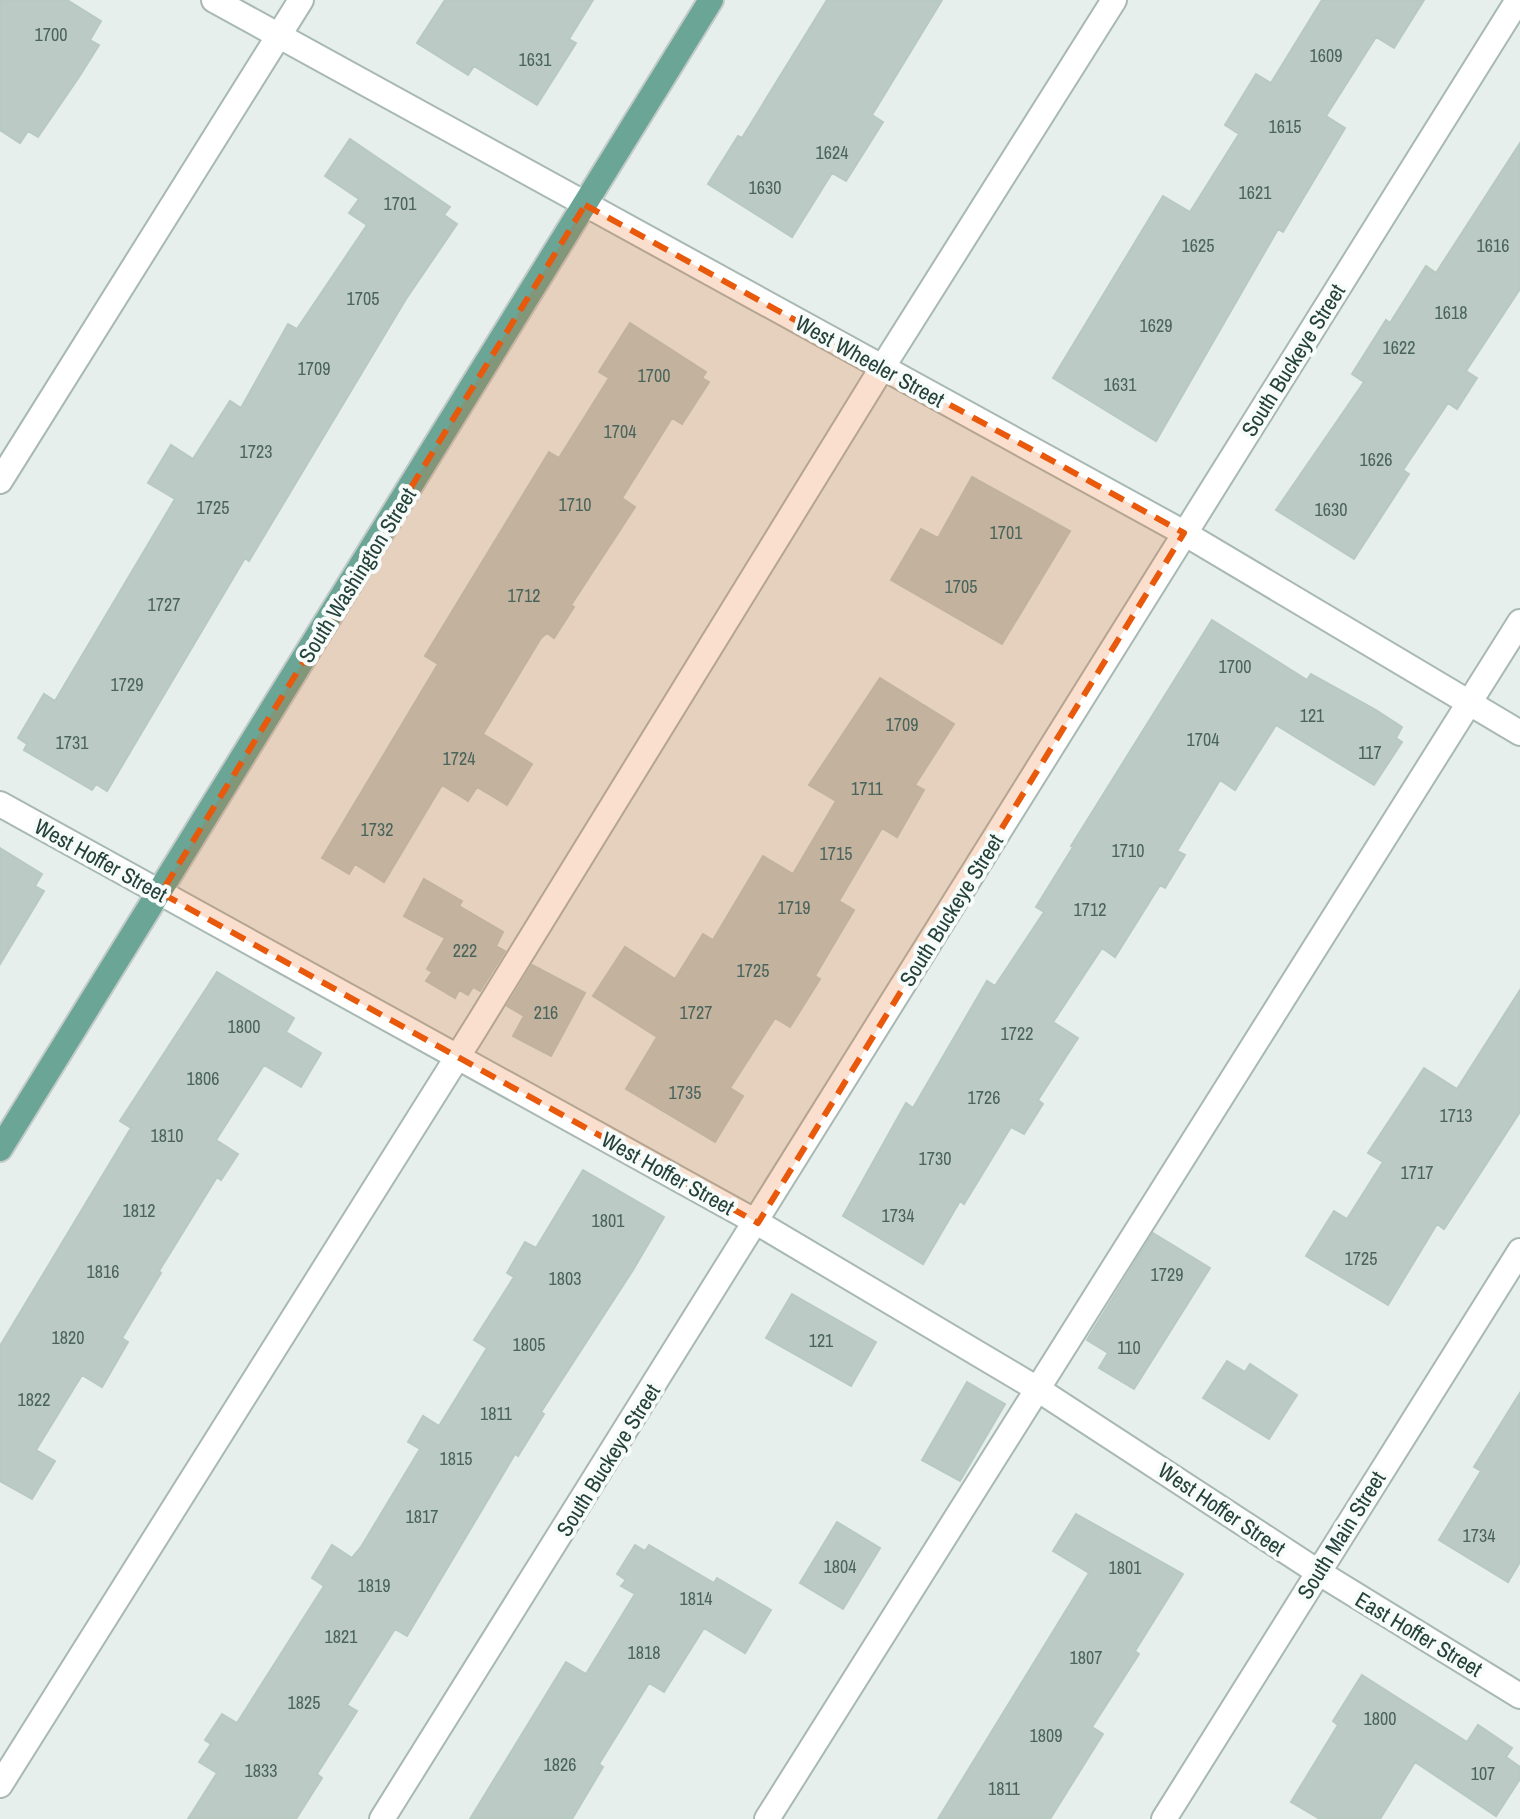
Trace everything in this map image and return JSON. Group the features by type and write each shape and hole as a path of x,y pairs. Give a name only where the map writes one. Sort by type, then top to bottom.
{"main road":[{"name":"South Washington Street","path":"0,1149 711,0"}],"street":[{"name":"West Wheeler Street","path":"214,0 1184,533 1520,733"},
{"path":"0,481 301,0"},
{"path":"0,1785 458,1056 882,368 1114,0"},
{"name":"South Buckeye Street","path":"382,1819 758,1223 1518,0"},
{"path":"767,1819 1520,622"},
{"name":"West Hoffer Street","path":"0,804 758,1223 1039,1390 1318,1572"},
{"name":"South Main Street","path":"1164,1819 1520,1251"},
{"name":"East Hoffer Street","path":"1318,1572 1520,1696"}],"highlighted area":[{"path":"585,205 1184,533 758,1223 161,893"}],"building":[{"path":"0,0 67,0 101,21 90,40 99,45 79,77 38,137 28,131 20,143 0,130"},
{"path":"445,0 593,0 569,39 576,43 537,105 474,66 468,75 417,43"},
{"path":"827,0 942,0 872,115 883,122 846,181 832,173 792,237 708,184 738,136 742,138"},
{"path":"1322,0 1424,0 1394,48 1376,37 1326,116 1345,128 1283,232 1278,229 1156,441 1053,378 1163,196 1190,212 1239,134 1225,125 1256,74 1271,83"},
{"path":"350,139 450,207 444,215 457,224 406,299 249,561 245,558 107,791 96,784 92,790 24,750 27,744 18,738 44,694 55,701 175,499 148,483 171,445 193,459 230,401 241,408 288,324 297,329 367,225 349,213 359,199 325,176"},
{"path":"1520,143 1520,289 1466,371 1477,378 1457,409 1448,403 1403,470 1409,474 1354,559 1276,510 1364,382 1352,374 1386,320 1390,323 1426,266 1436,273"},
{"path":"630,323 706,372 702,378 709,382 682,424 672,418 622,498 635,507 571,605 574,607 554,638 547,633 541,638 483,734 532,764 507,805 477,787 468,801 442,785 384,882 355,864 349,874 322,858 438,664 425,656 549,452 559,458 609,378 599,372"},
{"path":"972,477 1070,531 1002,644 891,580 921,529 938,538"},
{"path":"1212,620 1307,680 1311,674 1376,710 1402,727 1396,738 1402,742 1374,785 1276,725 1235,790 1220,780 1177,851 1185,855 1165,888 1160,885 1115,957 1102,948 1053,1022 1078,1038 1038,1100 1043,1104 1024,1134 1011,1127 964,1204 960,1201 923,1264 843,1216 906,1103 913,1108 987,981 995,986 1044,912 1036,907 1071,846"},
{"path":"880,678 954,724 915,785 924,790 897,837 882,828 839,901 854,910 815,976 820,979 790,1027 775,1018 730,1088 743,1096 715,1142 626,1089 657,1037 593,996 625,947 675,979 703,934 713,940 763,856 793,874 836,801 809,785"},
{"path":"0,848 42,874 35,886 44,891 0,964"},
{"path":"424,879 462,901 459,906 503,932 496,946 505,951 480,991 473,987 468,995 459,990 455,998 426,981 432,972 427,969 445,938 404,916"},
{"path":"532,965 585,993 551,1056 513,1036 524,1016 507,1006"},
{"path":"217,972 294,1018 286,1032 321,1053 301,1087 264,1065 216,1140 238,1154 221,1180 217,1177 159,1271 161,1273 122,1338 128,1342 102,1387 82,1375 36,1450 55,1461 32,1499 0,1481 0,1346 131,1128 120,1121"},
{"path":"1520,990 1520,1112 1444,1229 1437,1224 1388,1305 1306,1256 1334,1211 1347,1219 1383,1162 1368,1153 1424,1068 1457,1089"},
{"path":"583,1170 664,1217 633,1270 541,1412 544,1414 518,1456 515,1454 407,1636 395,1629 347,1705 357,1711 317,1774 322,1778 296,1819 188,1819 217,1773 199,1762 211,1744 205,1740 222,1714 237,1723 324,1586 312,1578 332,1545 352,1558 361,1547 420,1449 408,1442 423,1416 439,1426 487,1348 474,1340 514,1277 507,1273 525,1242 536,1248"},
{"path":"1153,1233 1210,1268 1134,1389 1099,1368 1108,1353 1087,1340"},
{"path":"792,1294 876,1342 851,1386 766,1338"},
{"path":"1227,1361 1245,1372 1250,1364 1297,1395 1269,1439 1203,1398"},
{"path":"967,1382 1005,1404 960,1481 922,1460"},
{"path":"1520,1393 1520,1562 1508,1582 1439,1540 1481,1471 1474,1467"},
{"path":"1076,1514 1183,1574 1135,1651 1139,1654 1092,1727 1103,1734 1050,1819 938,1819 1089,1573 1053,1551"},
{"path":"837,1522 880,1548 843,1609 800,1583"},
{"path":"635,1545 645,1551 649,1545 714,1583 717,1578 771,1610 745,1653 704,1628 664,1692 649,1683 599,1764 603,1767 572,1819 470,1819 566,1662 586,1674 635,1594 621,1586 626,1580 617,1574"},
{"path":"1362,1675 1467,1742 1478,1725 1512,1748 1506,1757 1520,1767 1520,1779 1496,1816 1415,1762 1380,1819 1320,1819 1291,1802 1338,1725 1333,1721"}]}
